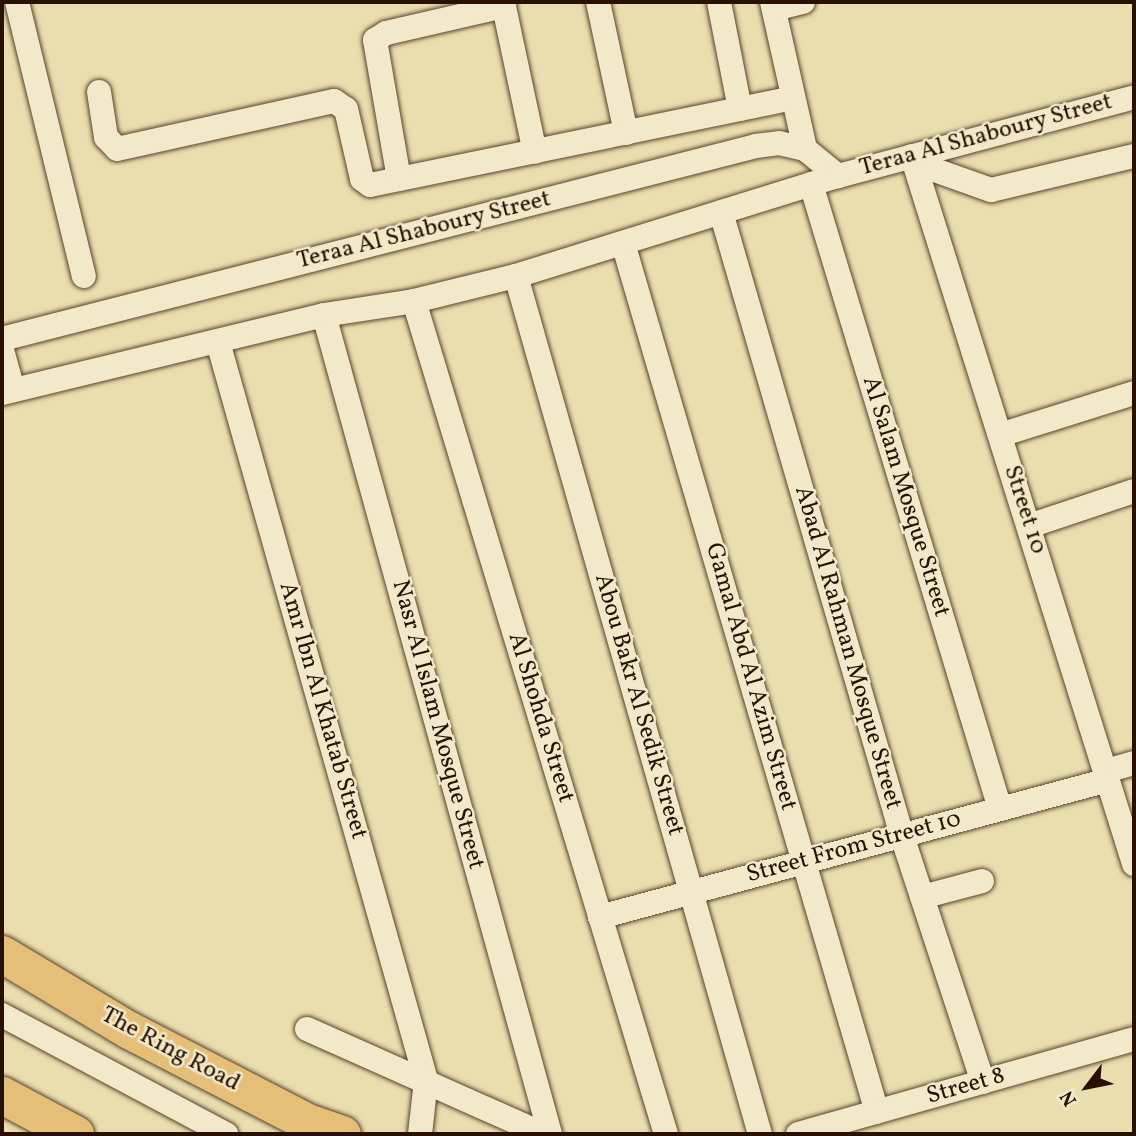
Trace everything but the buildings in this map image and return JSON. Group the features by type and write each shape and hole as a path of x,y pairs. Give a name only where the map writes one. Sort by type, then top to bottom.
{"highway":[{"name":"The Ring Road","path":"2,954 129,1030 307,1122 342,1134"},
{"path":"2,1095 75,1134"}],"street":[{"path":"18,2 84,276"},
{"path":"598,2 626,133"},
{"path":"719,2 740,109"},
{"path":"803,2 773,6 805,149"},
{"path":"399,179 375,40 386,33 503,4 535,152"},
{"path":"99,92 106,137 117,149 334,101 346,109 363,181 370,185 792,98"},
{"name":"Teraa Al Shaboury Street","path":"8,391 324,315 414,301 516,276 838,176 913,160 1134,97"},
{"name":"Teraa Al Shaboury Street","path":"2,339 756,146 779,143 805,149 838,176"},
{"path":"913,160 991,190 1134,156"},
{"name":"Street 10","path":"913,160 1133,859"},
{"name":"Al Salam Mosque Street","path":"811,184 1000,809"},
{"name":"Abad Al Rahman Mosque Street","path":"722,212 902,836 983,1082"},
{"name":"Gamal Abd Al Azim Street","path":"623,243 877,1112"},
{"name":"Abou Bakr Al Sedik Street","path":"516,276 760,1134"},
{"name":"Al Shohda Street","path":"414,301 666,1134"},
{"name":"Nasr Al Islam Mosque Street","path":"324,315 550,1134"},
{"name":"Amr Ibn Al Khatab Street","path":"218,342 426,1080"},
{"path":"2,350 8,391"},
{"path":"1000,435 1134,393"},
{"path":"1029,526 1134,491"},
{"name":"Street From Street 10","path":"600,917 1000,809 1107,776 1134,763"},
{"path":"922,897 982,881"},
{"path":"2,1015 226,1134"},
{"path":"307,1029 542,1134"},
{"name":"Street 8","path":"798,1134 1134,1039"},
{"path":"420,1134 426,1080"}]}
